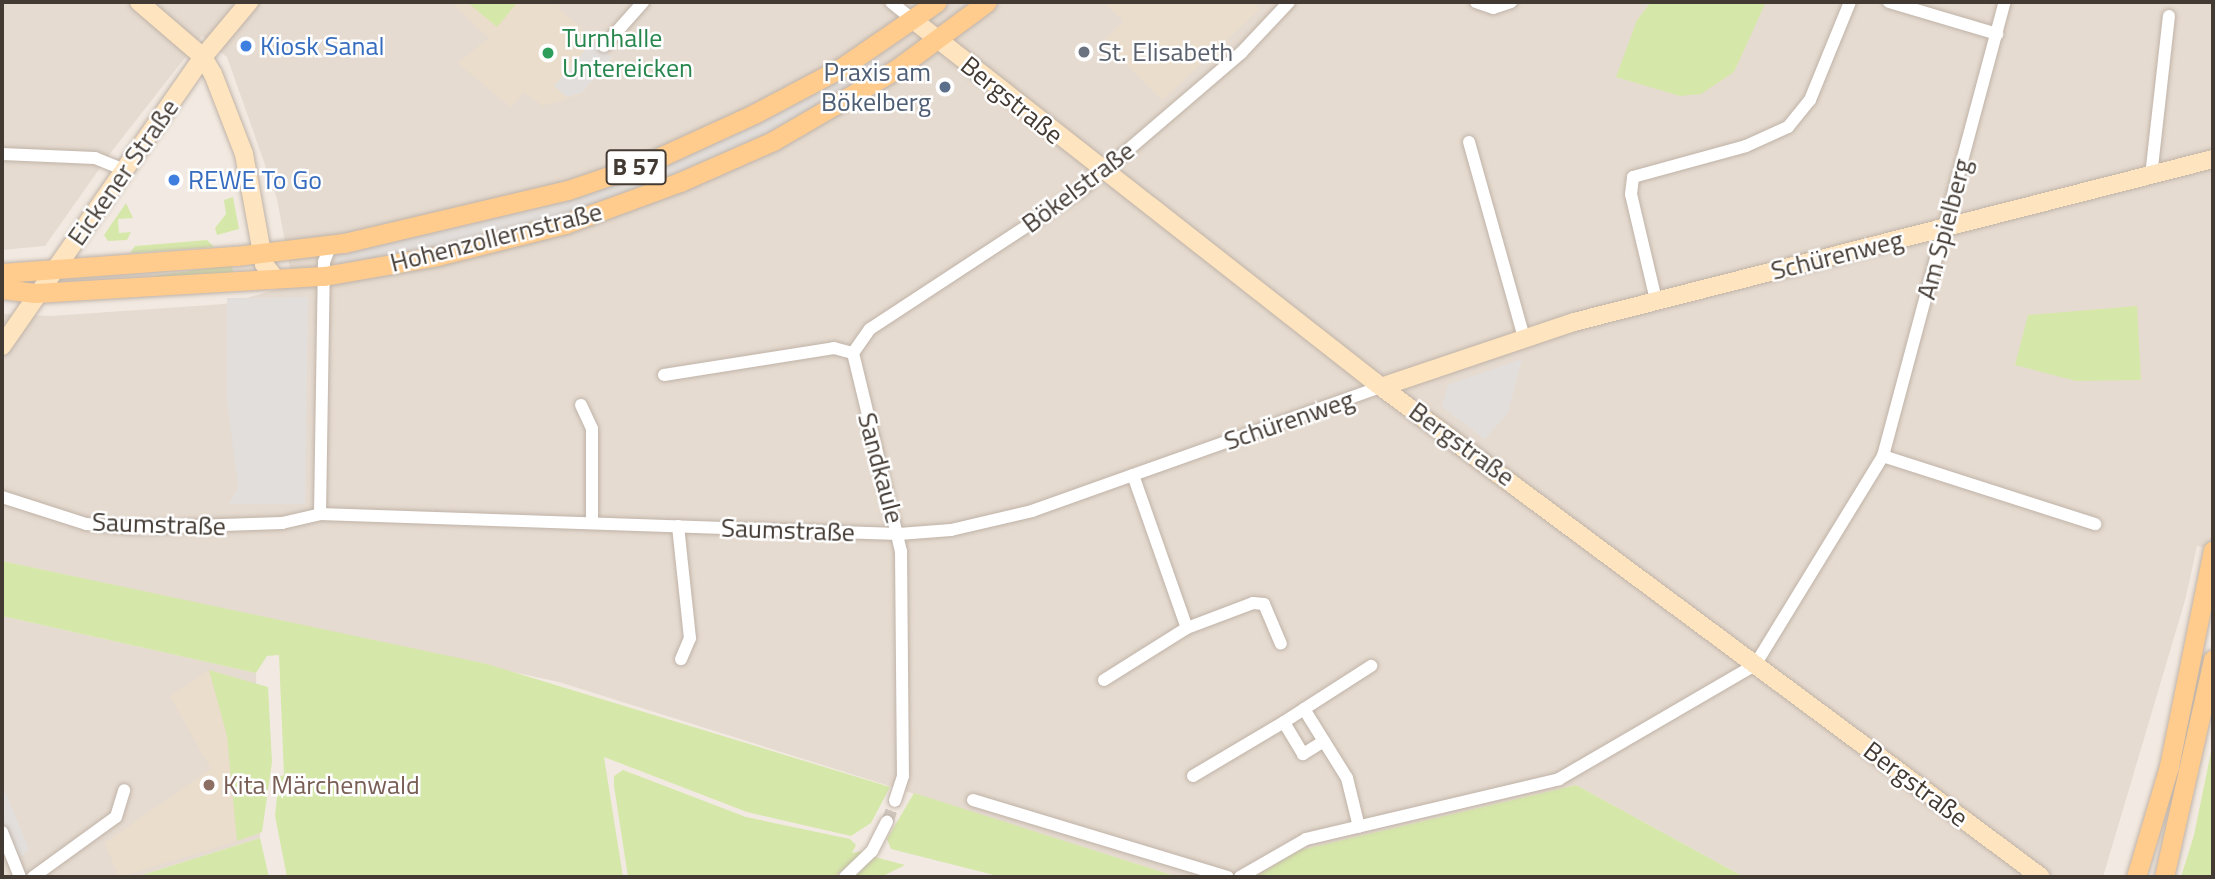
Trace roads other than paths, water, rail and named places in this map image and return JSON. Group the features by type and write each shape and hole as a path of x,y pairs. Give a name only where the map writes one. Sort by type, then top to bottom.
{"main road":[{"name":"Hohenzollernstraße","path":"56,268 263,253 331,244 474,214 647,163 841,68 937,2"},
{"name":"Hohenzollernstraße","path":"35,293 274,276 324,276 501,242 680,183 773,141 848,99 937,40 987,2"},
{"name":"B 57","path":"2,273 56,268"},
{"name":"B 57","path":"2,289 35,293"},
{"path":"2136,877 2169,766 2213,550"},
{"path":"2164,877 2213,659"}],"street":[{"path":"139,2 203,57 244,154 263,253 274,276"},
{"name":"Eickener Straße","path":"2,346 35,293 56,268 203,57 249,2"},
{"path":"604,46 643,2"},
{"name":"Bergstraße","path":"891,2 1102,173 2041,877"},
{"name":"Bökelstraße","path":"853,353 870,329 1102,173 1241,53 1289,2"},
{"path":"1476,2 1493,8 1511,2"},
{"path":"1656,300 1631,194 1633,177 1746,146 1788,127 1810,100 1850,2"},
{"path":"1889,2 1997,34"},
{"name":"Am Spielberg","path":"1755,665 1883,456 2005,2"},
{"path":"2151,176 2169,16"},
{"path":"1469,142 1524,338"},
{"path":"2,154 95,158 125,170"},
{"name":"Schürenweg","path":"899,534 995,523 1524,338 1656,300 2213,159"},
{"path":"320,514 324,276 325,254 331,244"},
{"path":"664,375 834,348 853,353"},
{"name":"Sandkaule","path":"853,353 889,515 899,534 903,776 895,801"},
{"path":"580,405 592,429 592,522"},
{"path":"1883,456 2095,524"},
{"path":"1133,475 1187,628"},
{"name":"Saumstraße","path":"2,497 75,521 134,528 282,523 320,514 899,534"},
{"path":"678,526 690,638 681,659"},
{"path":"1104,680 1187,628 1253,603 1264,604 1282,644"},
{"path":"1240,877 1306,839 1559,779 1755,665"},
{"path":"1192,776 1284,722 1371,666"},
{"path":"1304,709 1347,778 1359,827"},
{"path":"1284,722 1303,754 1324,741"},
{"path":"33,877 116,817 124,790"},
{"path":"973,800 1228,877"},
{"path":"845,877 872,851 887,822"},
{"path":"2,832 20,877"}],"tunnel":[{"path":"887,822 895,801"}],"place":[{"name":"Kiosk Sanal","path":"246,46"},
{"name":"St. Elisabeth","path":"1084,52"},
{"name":"Turnhalle Untereicken","path":"548,53"},
{"name":"Praxis am Bökelberg","path":"945,87"},
{"name":"REWE To Go","path":"174,180"},
{"name":"Kita Märchenwald","path":"209,785"}]}
